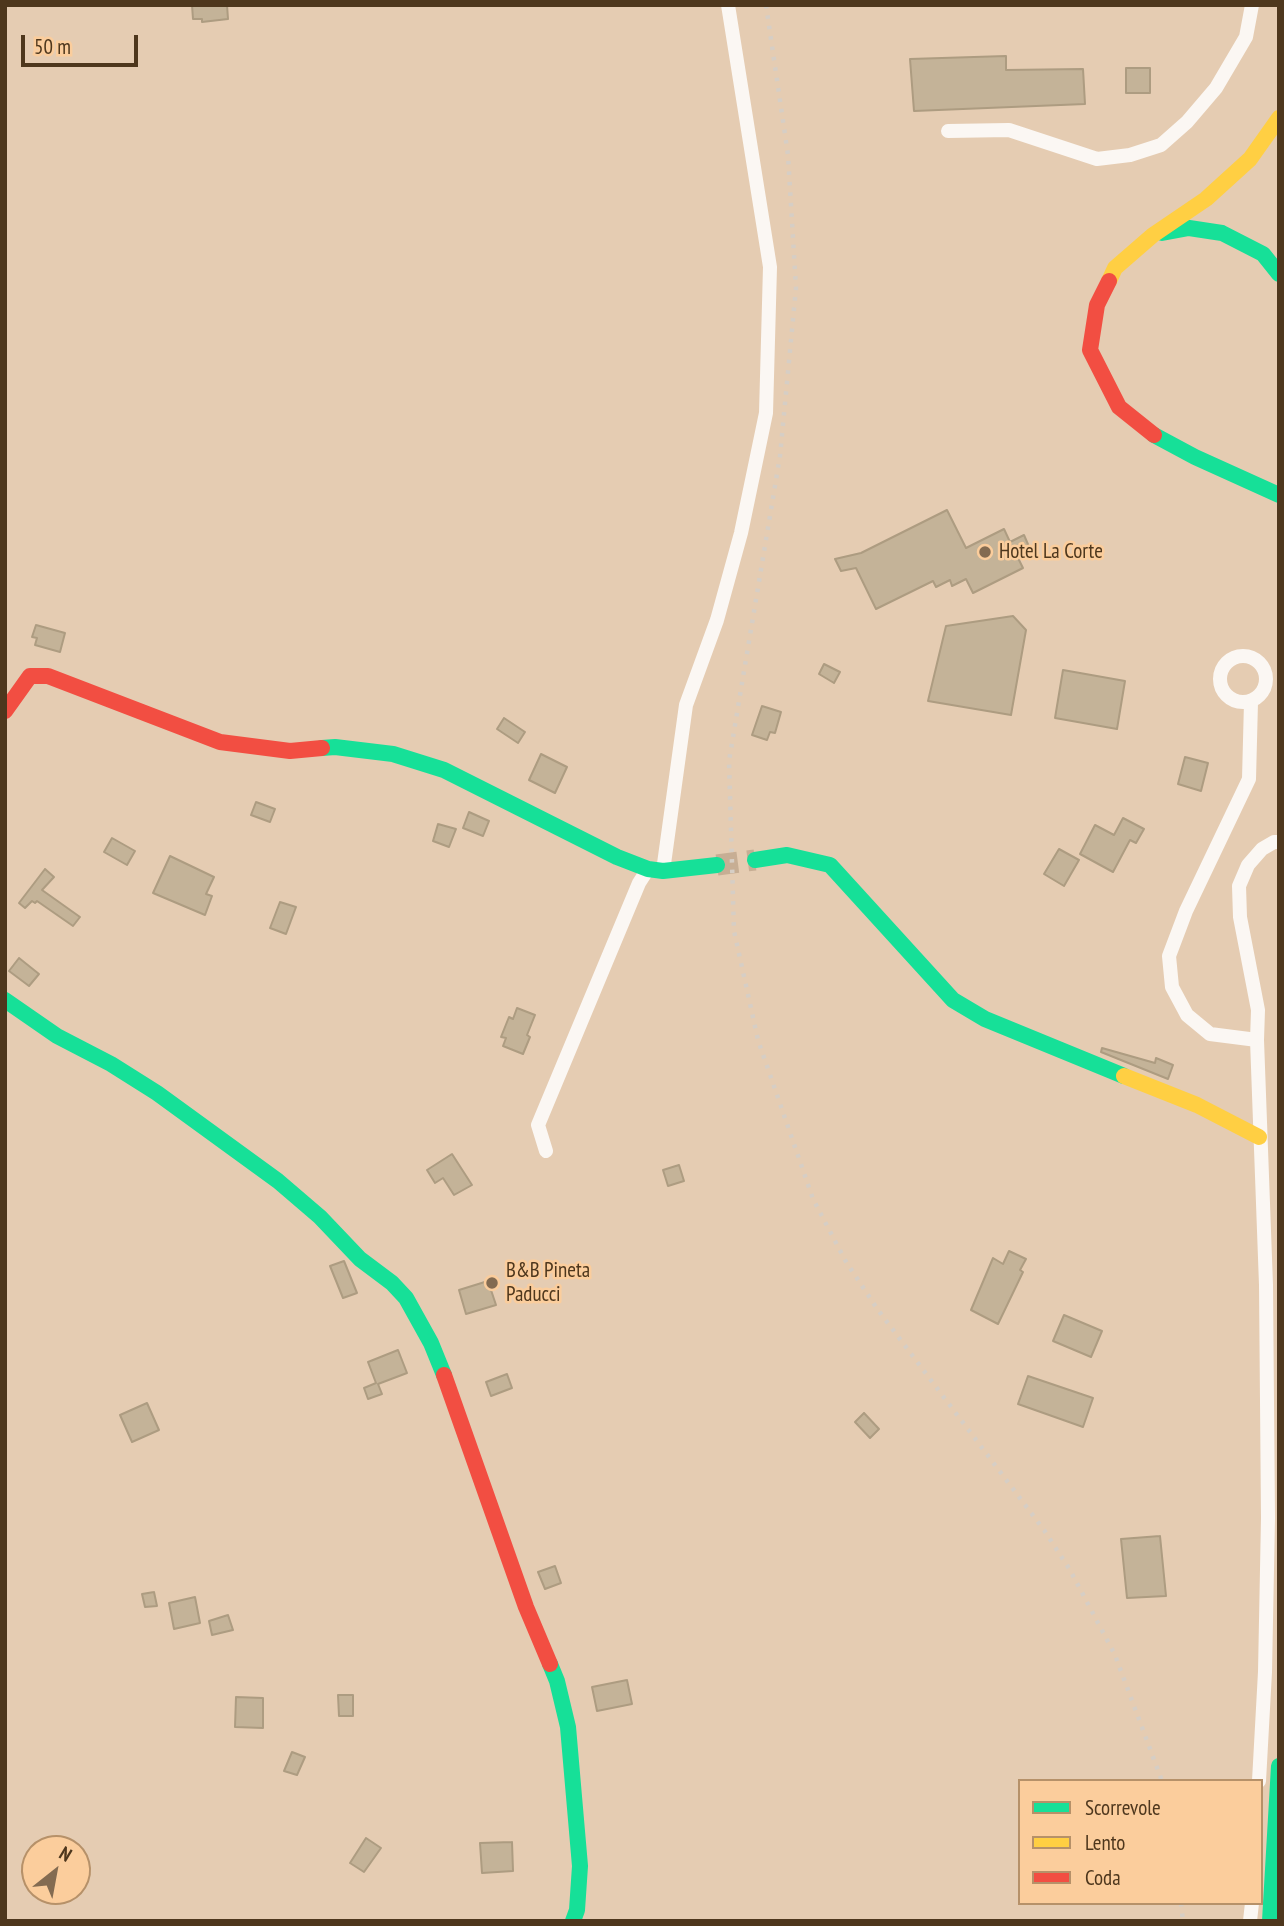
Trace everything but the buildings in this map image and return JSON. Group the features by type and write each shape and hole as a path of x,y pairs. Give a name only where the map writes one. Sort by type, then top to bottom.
{"main road":[{"path":"1279,118 1250,159 1206,199 1153,234 1115,268 1097,304 1090,350 1119,407 1153,435 1279,495"},
{"path":"1153,234 1189,228 1222,233 1263,254 1279,274"},
{"path":"5,711 30,676 48,676 220,742 290,751 335,747 393,754 444,770 618,857 656,870 717,865"},
{"path":"755,860 787,855 830,865 953,1000 985,1019 1197,1105 1259,1137"},
{"path":"5,1000 57,1036 111,1064 157,1093 278,1181 320,1217 360,1259 392,1283 406,1298 431,1343 444,1375 522,1594 557,1681 568,1727 580,1866 577,1910 573,1921"},
{"path":"1270,1921 1279,1766"}],"street":[{"path":"546,1151 538,1125 634,896 656,870 686,705 721,608 741,533 766,413 771,267 728,5"},
{"path":"948,131 1009,130 1097,159 1130,155 1161,145 1187,122 1216,88 1246,37 1252,5"},
{"path":"1251,702 1249,779 1186,911 1169,956 1172,987 1187,1015 1210,1034 1257,1040"},
{"path":"1259,1779 1267,1602 1266,1285 1259,1137 1258,1010 1240,917 1239,886 1248,865 1262,849 1279,842"}],"tunnel":[{"path":"717,865 755,860"}],"railway":[{"path":"766,5 788,155 796,288 780,456 729,761 734,931 758,1040 813,1199 845,1260 878,1310 1044,1530 1070,1570 1115,1655 1161,1779"},
{"path":"1181,1905 1183,1921"}],"traffic: fast":[{"path":"1162,233 1189,228 1222,233 1263,254 1279,274"},
{"path":"1154,435 1279,495"},
{"path":"322,748 393,754 444,770 617,857 648,869 663,871 717,865"},
{"path":"755,860 787,855 830,865 953,1000 985,1019 1124,1076"},
{"path":"5,1000 57,1036 111,1064 157,1093 278,1181 320,1217 360,1259 392,1283 406,1298 431,1343 444,1375"},
{"path":"550,1664 568,1727 580,1866 577,1910 573,1921"},
{"path":"1270,1921 1279,1766"}],"traffic: slow":[{"path":"1109,281 1115,268 1153,235 1206,199 1250,159 1279,118"},
{"path":"1124,1076 1197,1105 1259,1137"}],"traffic: jam":[{"path":"1109,281 1097,305 1090,350 1119,407 1154,435"},
{"path":"5,711 30,676 48,676 220,742 290,751 322,748"},
{"path":"444,1375 526,1607 550,1664"}],"place":[{"name":"Hotel La Corte","path":"985,552"},
{"name":"B&B Pineta Paducci","path":"492,1283"}]}
